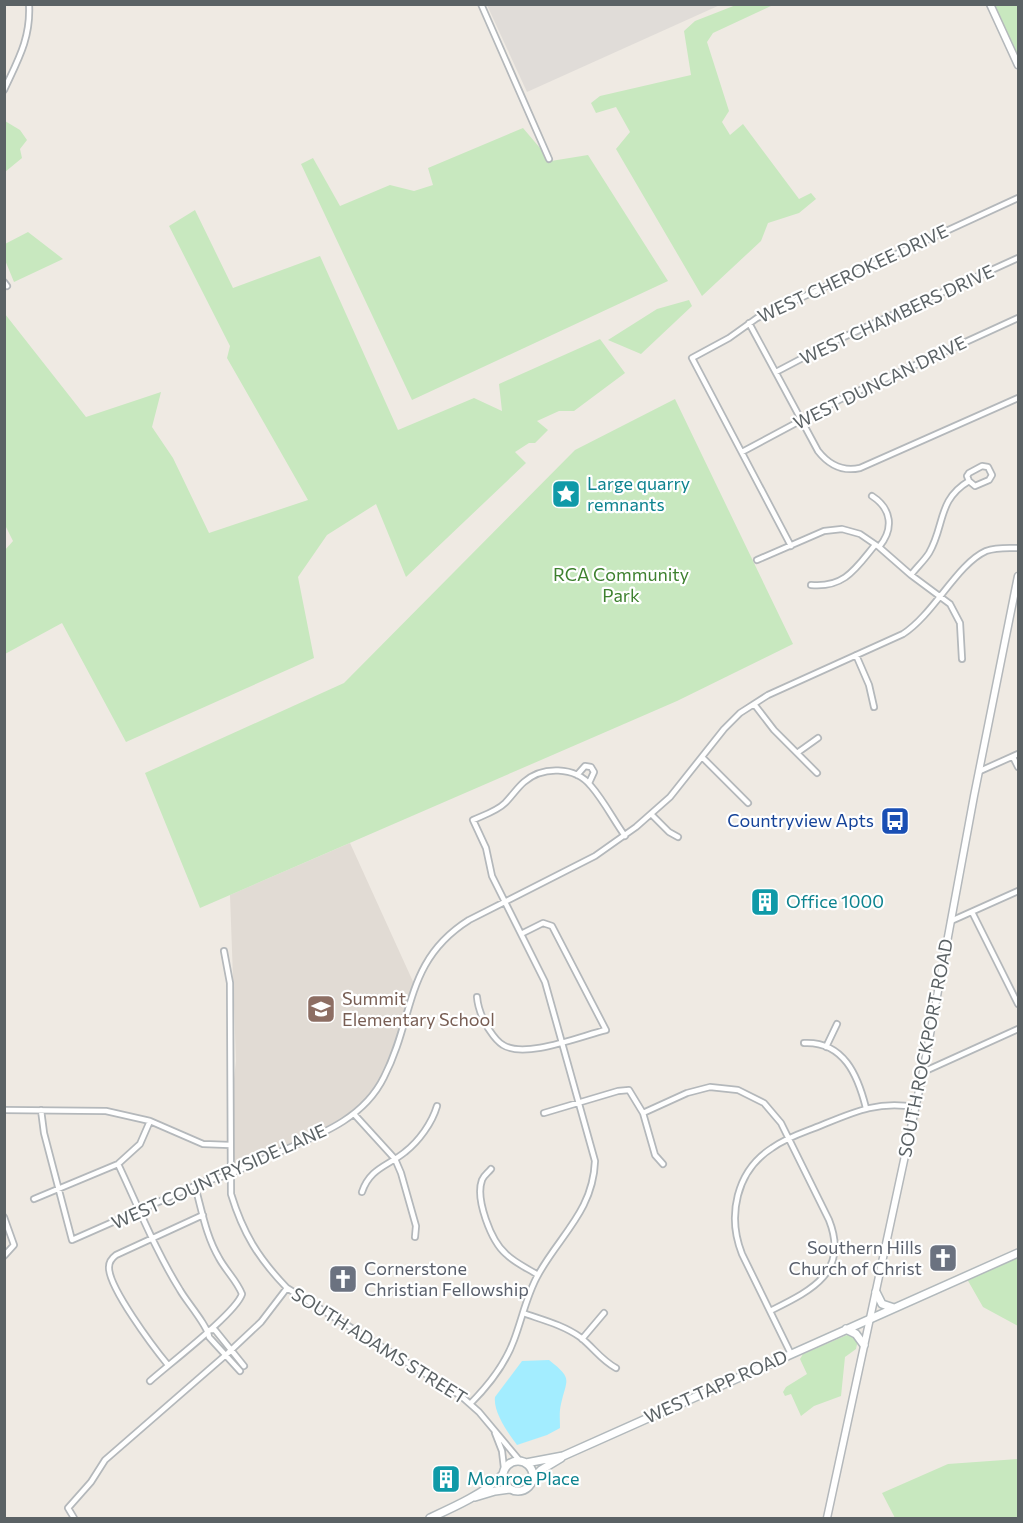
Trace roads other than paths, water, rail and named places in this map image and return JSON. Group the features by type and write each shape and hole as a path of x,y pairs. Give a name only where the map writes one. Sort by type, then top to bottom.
{"main road":[{"name":"WEST TAPP ROAD","path":"469,1499 495,1491 525,1490 541,1470 563,1456 1018,1253"},
{"path":"876,1292 882,1304 894,1308"},
{"path":"846,1329 856,1334 864,1345"},
{"name":"WEST TAPP ROAD","path":"430,1518 469,1499 494,1483 511,1462 563,1456"},
{"path":"523,1462 532,1469 533,1478"},
{"path":"503,1472 504,1483 510,1489"}],"street":[{"path":"4,90 26,42 30,22 29,4"},
{"path":"481,4 549,159"},
{"path":"990,4 1018,65"},
{"name":"WEST CHEROKEE DRIVE","path":"742,452 692,358 729,338 749,322 1018,198"},
{"name":"WEST CHAMBERS DRIVE","path":"776,372 844,337 1018,258"},
{"name":"WEST DUNCAN DRIVE","path":"742,452 860,390 1018,318"},
{"path":"749,322 818,452 825,461 837,467 854,469 886,457 1018,398"},
{"path":"742,452 791,546"},
{"path":"982,466 988,467 992,475 989,480 977,486 973,486 969,481 967,477 969,473 982,466"},
{"path":"911,575 929,552 948,500 960,486 969,481"},
{"path":"811,585 825,586 840,582 888,533 889,519 883,504 872,496"},
{"path":"758,560 824,531 837,529 854,532 877,546 950,604 959,618 962,634 962,659"},
{"name":"WEST COUNTRYSIDE LANE","path":"59,1190 72,1240 206,1181 230,1175 342,1123 371,1097 383,1079 416,983 428,959 445,938 460,925 595,856 625,836 652,815 670,797 724,729 740,713 768,695 911,629 977,556 997,548 1018,548"},
{"name":"SOUTH ROCKPORT ROAD","path":"827,1518 923,1072 1018,576"},
{"path":"856,655 869,685 874,707"},
{"path":"754,704 774,730 817,772"},
{"path":"797,753 818,738"},
{"path":"980,771 1016,755 1018,768"},
{"path":"702,757 748,803"},
{"path":"577,775 585,766 591,767 594,776 589,783"},
{"path":"470,1404 491,1381 504,1362 538,1275 588,1198 595,1177 595,1161 545,982 490,872 486,848 473,820 500,807 523,782 536,774 562,770 577,775 589,783 625,836"},
{"path":"652,815 669,832 678,837"},
{"path":"951,921 1018,891"},
{"path":"972,912 1018,1004"},
{"path":"477,998 478,1008 484,1021 498,1042 504,1046 524,1050 606,1030 552,926 543,923 521,934"},
{"name":"SOUTH ADAMS STREET","path":"224,951 230,983 231,1194 252,1246 268,1269 286,1288 452,1389 493,1427 523,1462"},
{"path":"826,1047 837,1024"},
{"path":"923,1072 1018,1029"},
{"path":"804,1043 813,1042 841,1057 854,1072 866,1108"},
{"path":"643,1113 687,1093 710,1087 738,1090 764,1103 781,1123 832,1227 834,1251 830,1267 815,1287 770,1311"},
{"path":"544,1113 618,1091 629,1090 643,1113 655,1155 663,1164"},
{"path":"791,1354 739,1246 735,1206 741,1186 752,1166 768,1150 789,1138 866,1108 892,1104 915,1107"},
{"path":"362,1192 368,1177 413,1145 433,1119 437,1106"},
{"path":"4,1110 106,1111 150,1121 202,1144 230,1145"},
{"path":"41,1110 44,1133 59,1190"},
{"path":"354,1114 395,1159 416,1226 415,1237"},
{"path":"34,1199 118,1164 140,1144 150,1121"},
{"path":"118,1164 168,1271 189,1306 209,1330 209,1337 240,1371"},
{"path":"491,1169 483,1177 481,1187 482,1201 491,1235 505,1254 538,1275"},
{"path":"150,1381 240,1301 242,1294 218,1257 204,1225 195,1186"},
{"path":"168,1365 141,1331 125,1304 109,1271 111,1259 203,1215"},
{"path":"4,1217 14,1245 13,1249 4,1256"},
{"path":"74,1518 68,1508 105,1460 231,1351 261,1322 286,1288"},
{"path":"523,1313 564,1327 582,1339 604,1362 616,1368"},
{"path":"582,1339 604,1313"},
{"path":"209,1330 215,1330 244,1366"},
{"name":"SOUTH ADAMS STREET","path":"493,1427 502,1451 503,1472"}],"water":[{"path":"549,1360 562,1371 566,1379 560,1407 560,1428 517,1445 499,1416 495,1397 522,1361"}],"place":[{"name":"Large quarry remnants","path":"566,494"},
{"name":"Countryview Apts","path":"895,821"},
{"name":"Office 1000","path":"765,902"},
{"name":"Summit Elementary School","path":"321,1009"},
{"name":"Southern Hills Church of Christ","path":"943,1258"},
{"name":"Cornerstone Christian Fellowship","path":"343,1279"},
{"name":"Monroe Place","path":"446,1479"}],"park label":[{"name":"RCA Community Park","path":"621,585"}]}
